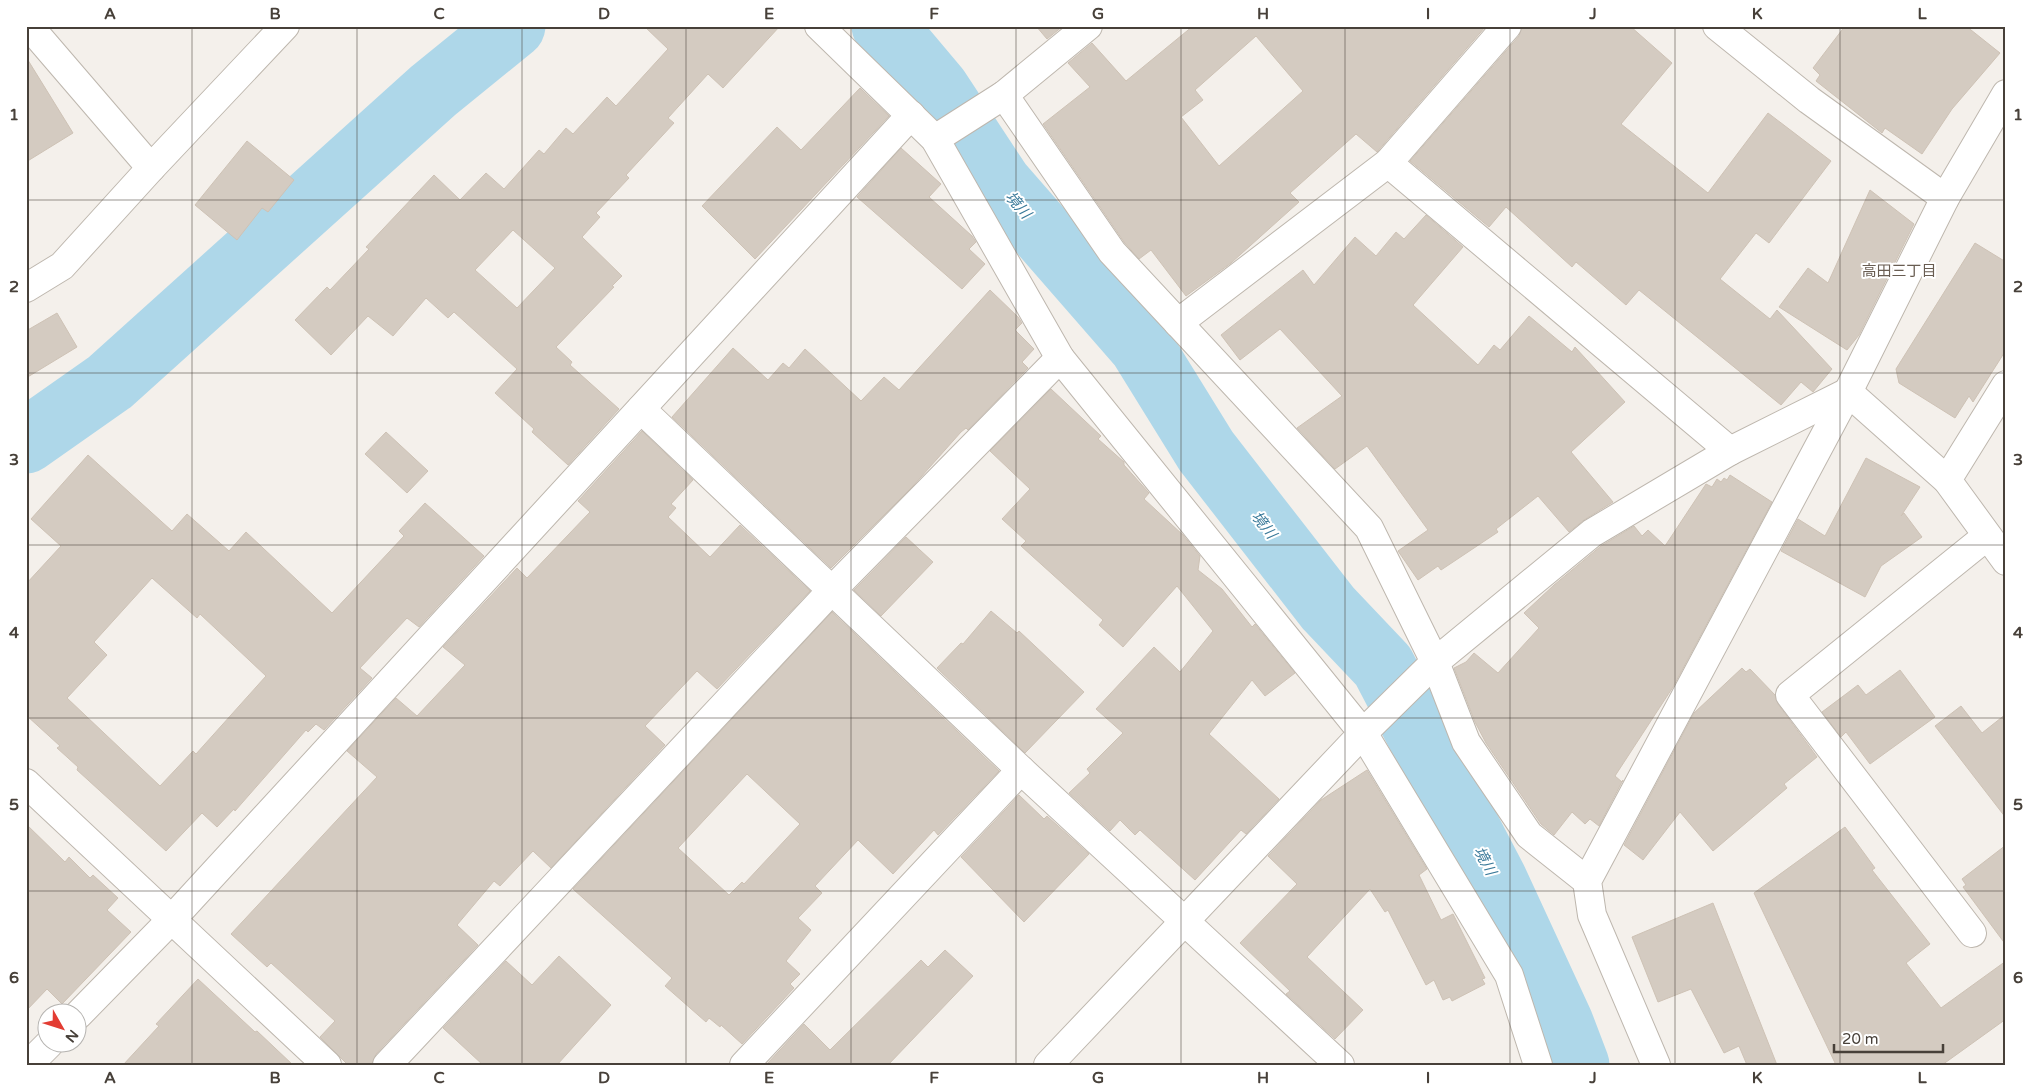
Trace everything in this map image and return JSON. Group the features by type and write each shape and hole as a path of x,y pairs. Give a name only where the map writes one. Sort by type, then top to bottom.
{"street":[{"path":"29,26 151,168"},
{"path":"26,288 62,266 151,168 285,26"},
{"path":"818,26 935,138 1060,358 1364,732 1509,976 1538,1065"},
{"path":"935,138 1004,95 1088,26"},
{"path":"1178,324 1388,163 1506,26"},
{"path":"1717,26 1809,100 1945,198"},
{"path":"1656,1065 1592,915 1587,881 1848,392 1945,198 2006,94"},
{"path":"1004,95 1112,252 1368,528 1435,662 1466,742 1529,836 1587,881"},
{"path":"88,1004 170,920 911,115"},
{"path":"1388,163 1730,451"},
{"path":"387,1065 832,590 1060,358"},
{"path":"1947,480 2006,385"},
{"path":"1048,1065 1364,732 1435,662 1592,533 1730,451 1848,392"},
{"path":"1848,392 1947,480 2006,561"},
{"path":"641,408 1021,770 1340,1065"},
{"path":"1972,933 1790,694 1987,536"},
{"path":"744,1065 1021,770"},
{"path":"26,783 170,920 327,1065"},
{"path":"28,1065 39,1054"}],"building":[{"path":"644,26 780,26 723,88 708,74 668,118 674,123 626,175 629,178 596,213 600,217 582,237 622,276 612,286 614,287 556,347 572,362 570,365 619,409 568,465 532,432 534,429 495,393 517,369 454,312 448,318 426,298 393,336 368,316 331,355 295,320 327,287 330,290 369,249 366,247 434,175 460,200 486,173 504,189 539,150 544,154 566,128 573,134 607,97 616,106 668,49","holes":["513,230 555,268 517,308 475,270"]},
{"path":"1036,26 1063,26 1047,39"},
{"path":"1193,26 1486,26 1377,152 1356,134 1290,193 1299,202 1231,263 1186,296 1151,250 1139,259 1124,242 1043,124 1090,87 1068,63 1092,43 1126,81","holes":["1256,36 1303,91 1219,166 1181,117 1203,100 1195,90"]},
{"path":"1522,26 1630,26 1672,63 1621,124 1708,193 1768,113 1831,161 1769,243 1756,233 1720,279 1770,319 1777,310 1832,369 1813,392 1801,382 1781,405 1639,290 1626,305 1576,262 1572,267 1506,207 1489,227 1410,161 1519,36"},
{"path":"1845,26 1966,26 2000,53 1952,109 1922,154 1885,128 1882,133 1816,81 1820,75 1813,68"},
{"path":"26,57 73,133 26,162"},
{"path":"860,88 889,116 755,259 702,206 777,127 801,150"},
{"path":"247,141 294,180 268,212 262,208 237,240 195,205"},
{"path":"901,148 941,184 929,197 972,236 976,242 969,249 985,264 962,289 857,197"},
{"path":"1870,190 1914,224 1859,335 1847,350 1779,307 1808,268 1828,283"},
{"path":"1426,215 1463,247 1413,305 1478,365 1494,345 1500,350 1529,316 1572,352 1575,347 1625,402 1571,452 1613,502 1569,532 1538,496 1496,529 1498,532 1441,570 1438,566 1418,580 1398,551 1428,530 1367,446 1335,469 1297,428 1342,396 1280,329 1240,360 1221,335 1303,270 1314,285 1355,237 1376,256 1396,232 1404,239"},
{"path":"1975,243 2006,262 2006,350 1973,402 1969,396 1955,418 1899,383 1896,369"},
{"path":"990,290 1022,323 1015,330 1034,349 1022,362 1028,368 968,430 966,428 961,432 913,486 831,568 672,417 733,348 768,380 783,363 789,368 805,349 861,401 884,377 899,390"},
{"path":"57,313 77,347 26,378 26,331"},
{"path":"1051,389 1101,436 1098,439 1124,462 1124,465 1149,493 1144,499 1183,535 1200,556 1198,570 1222,589 1252,627 1255,624 1295,673 1265,696 1252,680 1209,734 1279,799 1246,834 1241,830 1195,880 1140,830 1135,835 1120,820 1110,831 1069,793 1090,773 1087,769 1123,733 1096,709 1154,647 1180,672 1213,631 1177,586 1123,647 1099,625 1103,620 1021,546 1026,541 1002,519 1030,489 990,451"},
{"path":"642,431 693,480 671,504 676,508 668,517 710,557 740,525 810,591 717,689 697,671 645,726 665,745 551,868 533,851 500,886 494,881 457,925 478,945 376,1054 372,1065 348,1065 320,1037 335,1021 271,963 267,967 231,934 377,777 347,751 396,698 417,716 465,665 443,647 517,568 527,578 590,512 578,501"},
{"path":"386,432 428,471 407,493 365,454"},
{"path":"88,455 172,531 187,514 229,551 246,532 332,613 404,536 399,531 425,503 484,556 419,627 407,618 360,668 372,678 324,730 316,724 308,732 306,730 235,811 234,809 217,827 202,813 166,851 77,770 78,767 57,748 60,746 26,715 26,584 61,546 31,519","holes":["152,578 197,618 200,614 266,676 196,754 193,751 160,786 67,698 107,655 94,642"]},
{"path":"1866,458 1920,487 1901,516 1904,513 1922,537 1881,566 1865,597 1781,551 1798,519 1825,536"},
{"path":"1730,475 1772,502 1673,687 1615,776 1622,782 1599,826 1590,819 1585,824 1572,812 1554,835 1541,824 1486,743 1475,722 1454,668 1466,662 1474,653 1498,673 1539,628 1524,613 1554,585 1601,546 1634,526 1642,536 1648,530 1665,546 1706,484 1712,487 1717,479 1721,482 1724,478 1727,480"},
{"path":"906,537 933,562 881,616 854,590"},
{"path":"991,611 1017,633 1019,631 1084,692 1025,753 937,668 961,643 963,644"},
{"path":"832,612 999,771 938,835 934,830 893,874 858,840 815,886 822,893 798,918 811,930 786,961 800,974 790,984 794,988 742,1044 721,1025 720,1027 709,1018 706,1022 665,986 672,978 573,889","holes":["747,774 800,824 744,884 742,882 729,895 678,848"]},
{"path":"1742,668 1746,672 1750,669 1775,695 1778,704 1817,757 1784,784 1787,788 1713,851 1680,812 1643,860 1624,845 1694,713"},
{"path":"1900,670 1935,717 1870,764 1846,732 1841,737 1822,712 1858,685 1866,695"},
{"path":"1961,706 1982,733 2006,714 2006,818 1935,726"},
{"path":"1367,770 1427,869 1419,875 1441,920 1453,914 1485,978 1482,979 1485,984 1452,1001 1450,997 1443,1000 1434,980 1426,985 1388,910 1385,912 1370,889 1307,957 1363,1010 1335,1039 1286,994 1290,991 1240,943 1297,884 1268,856 1321,800"},
{"path":"1019,795 1044,819 1047,816 1089,854 1024,922 961,857"},
{"path":"26,824 65,862 69,857 90,878 93,875 118,898 107,910 131,932 62,1004 47,989 26,1011"},
{"path":"1845,827 1875,868 1872,870 1930,944 1906,963 1941,1008 2006,961 2006,1019 1942,1065 1836,1065 1754,893"},
{"path":"2006,845 2006,945 1963,887 1966,885 1962,879"},
{"path":"1713,903 1777,1065 1747,1065 1739,1046 1724,1053 1691,989 1658,1002 1632,937"},
{"path":"945,950 973,976 888,1065 766,1065 804,1024 830,1050 921,960 928,967"},
{"path":"559,956 611,1005 557,1065 483,1065 443,1028 506,961 532,985"},
{"path":"198,979 293,1065 123,1065 159,1026 156,1024"}],"waterway":[{"path":"26,441 110,382 433,91 513,26"},
{"name":"境川","path":"884,26 937,89 999,183 1141,346 1206,451 1328,608 1383,666 1495,880 1561,1023 1577,1065"}],"district":[{"name":"高田三丁目","path":"1899,271"}]}
